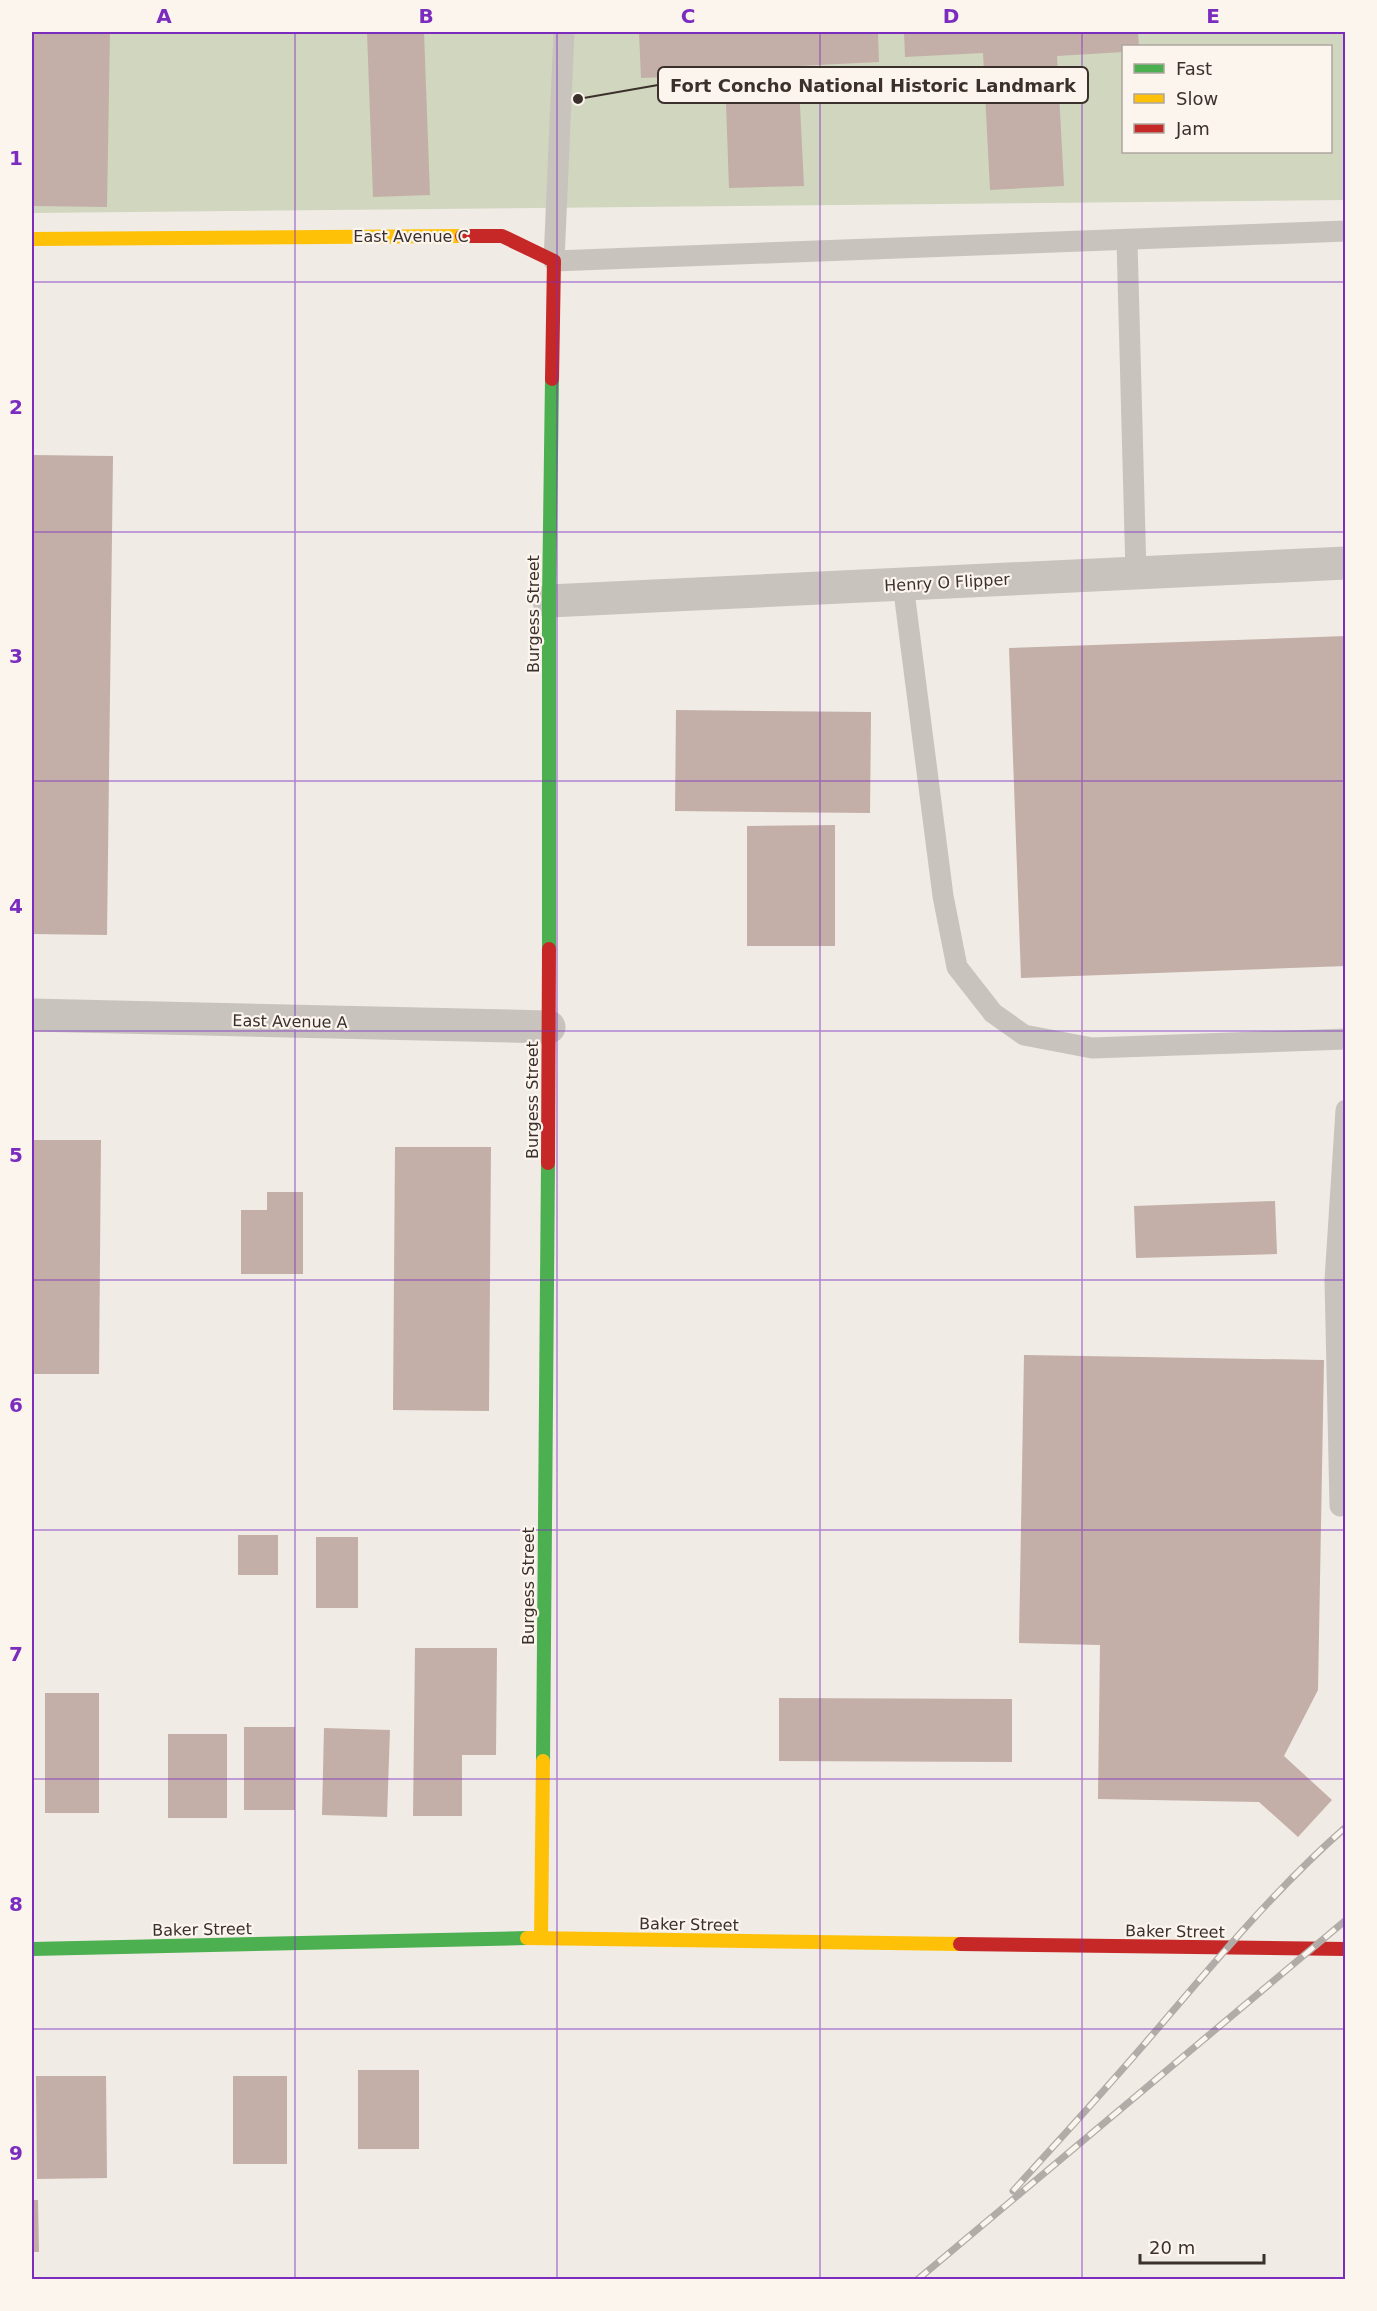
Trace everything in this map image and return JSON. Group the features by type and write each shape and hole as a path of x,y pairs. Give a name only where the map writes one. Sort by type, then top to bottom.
{"street":[{"name":"East Avenue C","path":"32,239 501,236 554,261"},
{"name":"Burgess Street","path":"541,1938 549,1027 549,601 554,261"},
{"name":"Henry O Flipper","path":"549,601 1346,562"},
{"name":"East Avenue A","path":"32,1015 549,1027"},
{"name":"Baker Street","path":"32,1949 541,1938 1346,1949"}],"lane":[{"path":"564,32 554,261 1346,231"},
{"path":"1127,241 1136,573"},
{"path":"903,584 944,896 957,967 993,1013 1024,1035 1092,1048 1346,1039"},
{"path":"1340,1506 1335,1281 1346,1110"}],"green space":[{"path":"32,32 1345,32 1345,200 32,213"}],"building":[{"path":"32,32 110,32 107,207 32,206"},
{"path":"367,32 424,32 430,195 373,197"},
{"path":"639,32 878,32 879,62 798,66 804,186 729,188 725,75 641,78"},
{"path":"904,32 1138,32 1139,45 1122,45 1122,52 1057,56 1064,186 990,190 983,53 905,57"},
{"path":"32,455 113,456 107,935 32,934"},
{"path":"1346,636 1346,966 1021,978 1009,648"},
{"path":"676,710 871,712 870,813 675,811"},
{"path":"835,825 835,946 747,946 747,826"},
{"path":"32,1140 101,1140 99,1374 32,1374"},
{"path":"395,1147 491,1147 489,1411 393,1410"},
{"path":"267,1192 303,1192 303,1274 241,1274 241,1210 267,1210"},
{"path":"1275,1201 1277,1254 1136,1258 1134,1206"},
{"path":"1024,1355 1324,1360 1318,1690 1284,1756 1332,1800 1298,1837 1259,1802 1098,1799 1100,1645 1019,1643"},
{"path":"238,1535 278,1535 278,1575 238,1575"},
{"path":"316,1537 358,1537 358,1608 316,1608"},
{"path":"415,1648 497,1648 496,1755 462,1755 462,1816 413,1816"},
{"path":"45,1693 99,1693 99,1813 45,1813"},
{"path":"779,1698 1012,1699 1012,1762 779,1761"},
{"path":"244,1727 295,1727 295,1810 244,1810"},
{"path":"324,1728 390,1730 387,1817 322,1815"},
{"path":"168,1734 227,1734 227,1818 168,1818"},
{"path":"358,2070 419,2070 419,2149 358,2149"},
{"path":"36,2076 106,2076 107,2178 37,2179"},
{"path":"233,2076 287,2076 287,2164 233,2164"},
{"path":"32,2200 38,2200 39,2252 32,2252"}],"railway":[{"path":"1013,2191 1119,2074 1246,1927 1294,1876 1346,1827"},
{"path":"917,2280 1346,1920"}],"traffic: fast":[{"path":"549,949 549,601 552,379"},
{"path":"543,1761 548,1163"},
{"path":"32,1949 527,1938"}],"traffic: slow":[{"path":"32,239 462,236"},
{"path":"541,1938 543,1761"},
{"path":"527,1938 960,1944"}],"traffic: jam":[{"path":"462,236 502,236 554,261 552,379"},
{"path":"548,1163 549,949"},
{"path":"960,1944 1346,1949"}],"place":[{"name":"Fort Concho National Historic Landmark","path":"578,99"}]}
